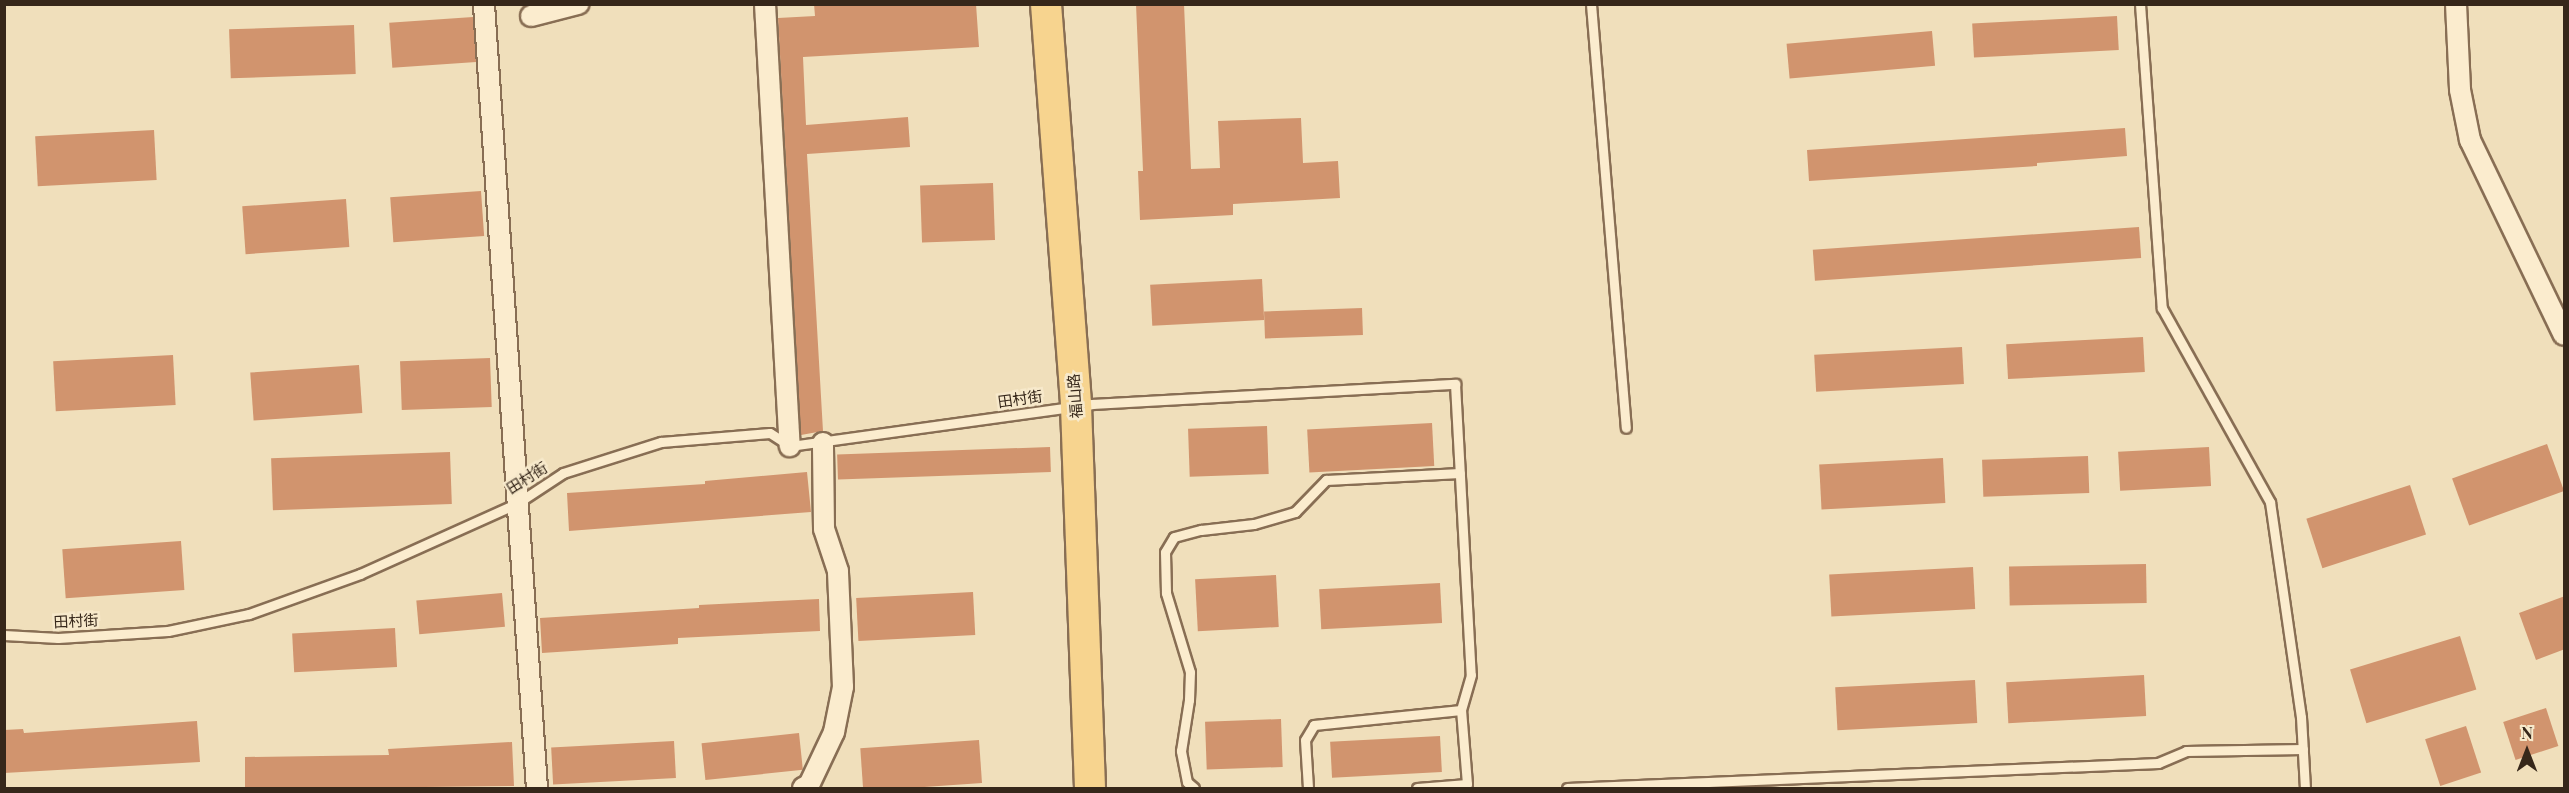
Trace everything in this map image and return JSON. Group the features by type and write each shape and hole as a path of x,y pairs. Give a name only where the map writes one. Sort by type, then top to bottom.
{"main road":[{"name":"福山路","path":"1046,4 1084,405 1090,789"},
{"path":"1068,4 1084,405 1106,789"}],"street":[{"path":"531,16 578,4"},
{"path":"765,4 790,446"},
{"path":"2456,4 2460,90 2470,140 2565,335"},
{"path":"484,5 537,789"},
{"path":"803,789 809,785 834,732 843,687 838,571 824,529 823,443"}],"lane":[{"path":"1591,4 1626,428"},
{"path":"2140,4 2162,308 2270,502 2301,717 2305,789"},
{"name":"田村街","path":"4,635 58,638 168,631 249,614 360,574 516,504 563,473 661,442 770,433 790,446 1084,405 1455,384 1460,473"},
{"path":"1194,789 1186,782 1181,751 1190,672 1166,593 1165,552 1174,537 1254,524 1295,512 1326,480 1460,473 1471,675 1461,710 1467,784 1417,789"},
{"path":"1308,789 1305,740 1314,725 1461,710"},
{"path":"1567,789 2158,763 2186,751 2303,749"}],"building":[{"path":"814,4 976,4 979,47 803,57 806,125 908,117 910,147 807,154 823,431 801,435 778,18 815,16"},
{"path":"1136,4 1184,4 1191,169 1220,168 1218,121 1301,118 1303,163 1338,161 1340,198 1233,204 1233,215 1140,220 1138,171 1143,171"},
{"path":"2117,16 2119,50 1974,58 1972,24"},
{"path":"473,17 476,62 392,68 389,23"},
{"path":"354,25 356,74 231,78 229,29"},
{"path":"1932,31 1935,66 1790,79 1787,44"},
{"path":"2125,128 2127,156 2037,163 2037,166 1809,181 1807,150"},
{"path":"154,130 157,180 38,186 35,136"},
{"path":"993,183 995,240 922,243 920,186"},
{"path":"481,191 484,236 393,242 390,197"},
{"path":"346,199 349,247 246,254 242,206"},
{"path":"2139,227 2141,258 1815,281 1813,250"},
{"path":"1262,279 1264,320 1152,326 1150,285"},
{"path":"1362,308 1363,335 1265,338 1264,311"},
{"path":"2143,337 2145,372 2008,379 2006,344"},
{"path":"1962,347 1964,384 1816,392 1814,355"},
{"path":"173,355 176,405 56,411 53,361"},
{"path":"490,358 492,407 402,410 400,361"},
{"path":"359,365 362,413 254,420 250,373"},
{"path":"1432,423 1434,466 1309,472 1307,430"},
{"path":"1267,426 1269,474 1190,477 1188,429"},
{"path":"2547,444 2564,491 2469,526 2452,479"},
{"path":"1050,447 1051,472 838,479 837,454"},
{"path":"2209,447 2211,486 2120,491 2118,452"},
{"path":"450,452 452,504 273,510 271,458"},
{"path":"2088,456 2089,493 1983,497 1982,460"},
{"path":"1943,458 1945,503 1822,509 1819,464"},
{"path":"807,472 811,512 569,531 567,493 705,484 705,481"},
{"path":"2410,485 2426,534 2322,568 2306,519"},
{"path":"181,541 184,590 66,598 62,549"},
{"path":"2146,564 2147,603 2010,605 2009,566"},
{"path":"1973,567 1975,609 1831,616 1829,575"},
{"path":"1276,575 1279,627 1198,631 1195,579"},
{"path":"1440,583 1442,623 1321,629 1319,589"},
{"path":"973,592 975,635 858,641 856,598"},
{"path":"502,593 505,627 419,634 416,600"},
{"path":"2565,596 2565,649 2536,660 2519,613"},
{"path":"819,599 820,631 678,638 678,644 542,653 540,618 699,608 699,605"},
{"path":"395,628 397,667 294,672 292,633"},
{"path":"2460,636 2476,690 2366,723 2350,670"},
{"path":"2144,675 2146,716 2008,723 2006,682"},
{"path":"1975,680 1977,723 1837,730 1835,687"},
{"path":"2546,708 2558,746 2516,760 2503,722"},
{"path":"1281,719 1283,767 1207,770 1205,722"},
{"path":"197,721 200,762 4,773 4,730 23,729 24,733"},
{"path":"2466,726 2481,773 2440,786 2425,739"},
{"path":"799,733 803,770 705,780 702,743"},
{"path":"1440,736 1442,772 1332,778 1330,742"},
{"path":"979,740 982,783 909,788 863,788 860,748"},
{"path":"674,741 676,778 553,784 551,747"},
{"path":"512,742 514,786 245,789 245,757 389,755 388,749"}]}
